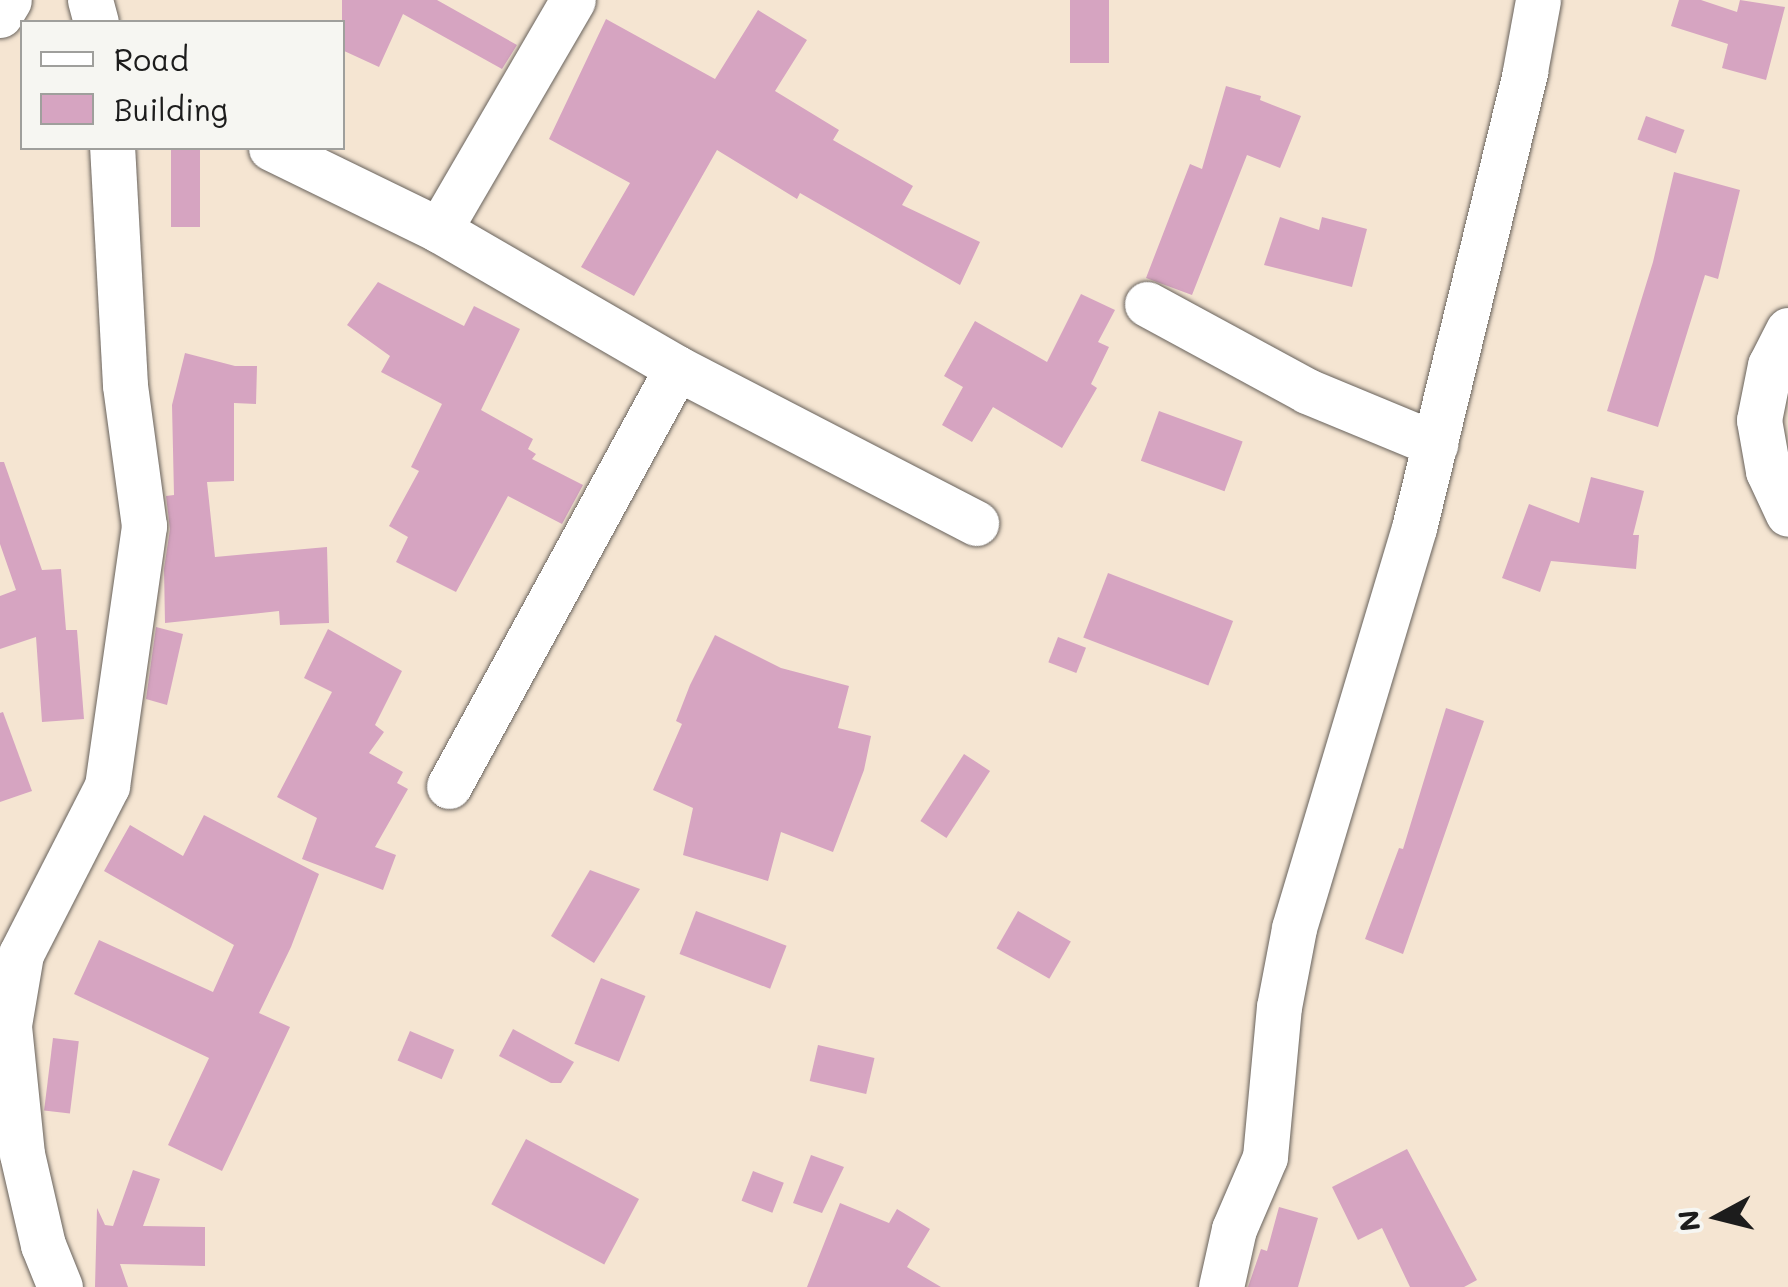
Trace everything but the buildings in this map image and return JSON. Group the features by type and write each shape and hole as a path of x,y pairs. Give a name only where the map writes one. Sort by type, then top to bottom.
{"street":[{"path":"0,15 9,0"},
{"path":"438,230 573,0"},
{"path":"1221,1287 1234,1229 1265,1157 1280,1006 1294,928 1435,444 1538,0"},
{"path":"60,1287 44,1245 22,1154 9,1025 21,954 108,786 144,526 124,385 112,150"},
{"path":"275,150 438,230 677,368 976,523"},
{"path":"1147,304 1307,391 1435,444"},
{"path":"1788,330 1770,364 1759,420 1768,471 1788,514"},
{"path":"448,786 677,368"}]}
